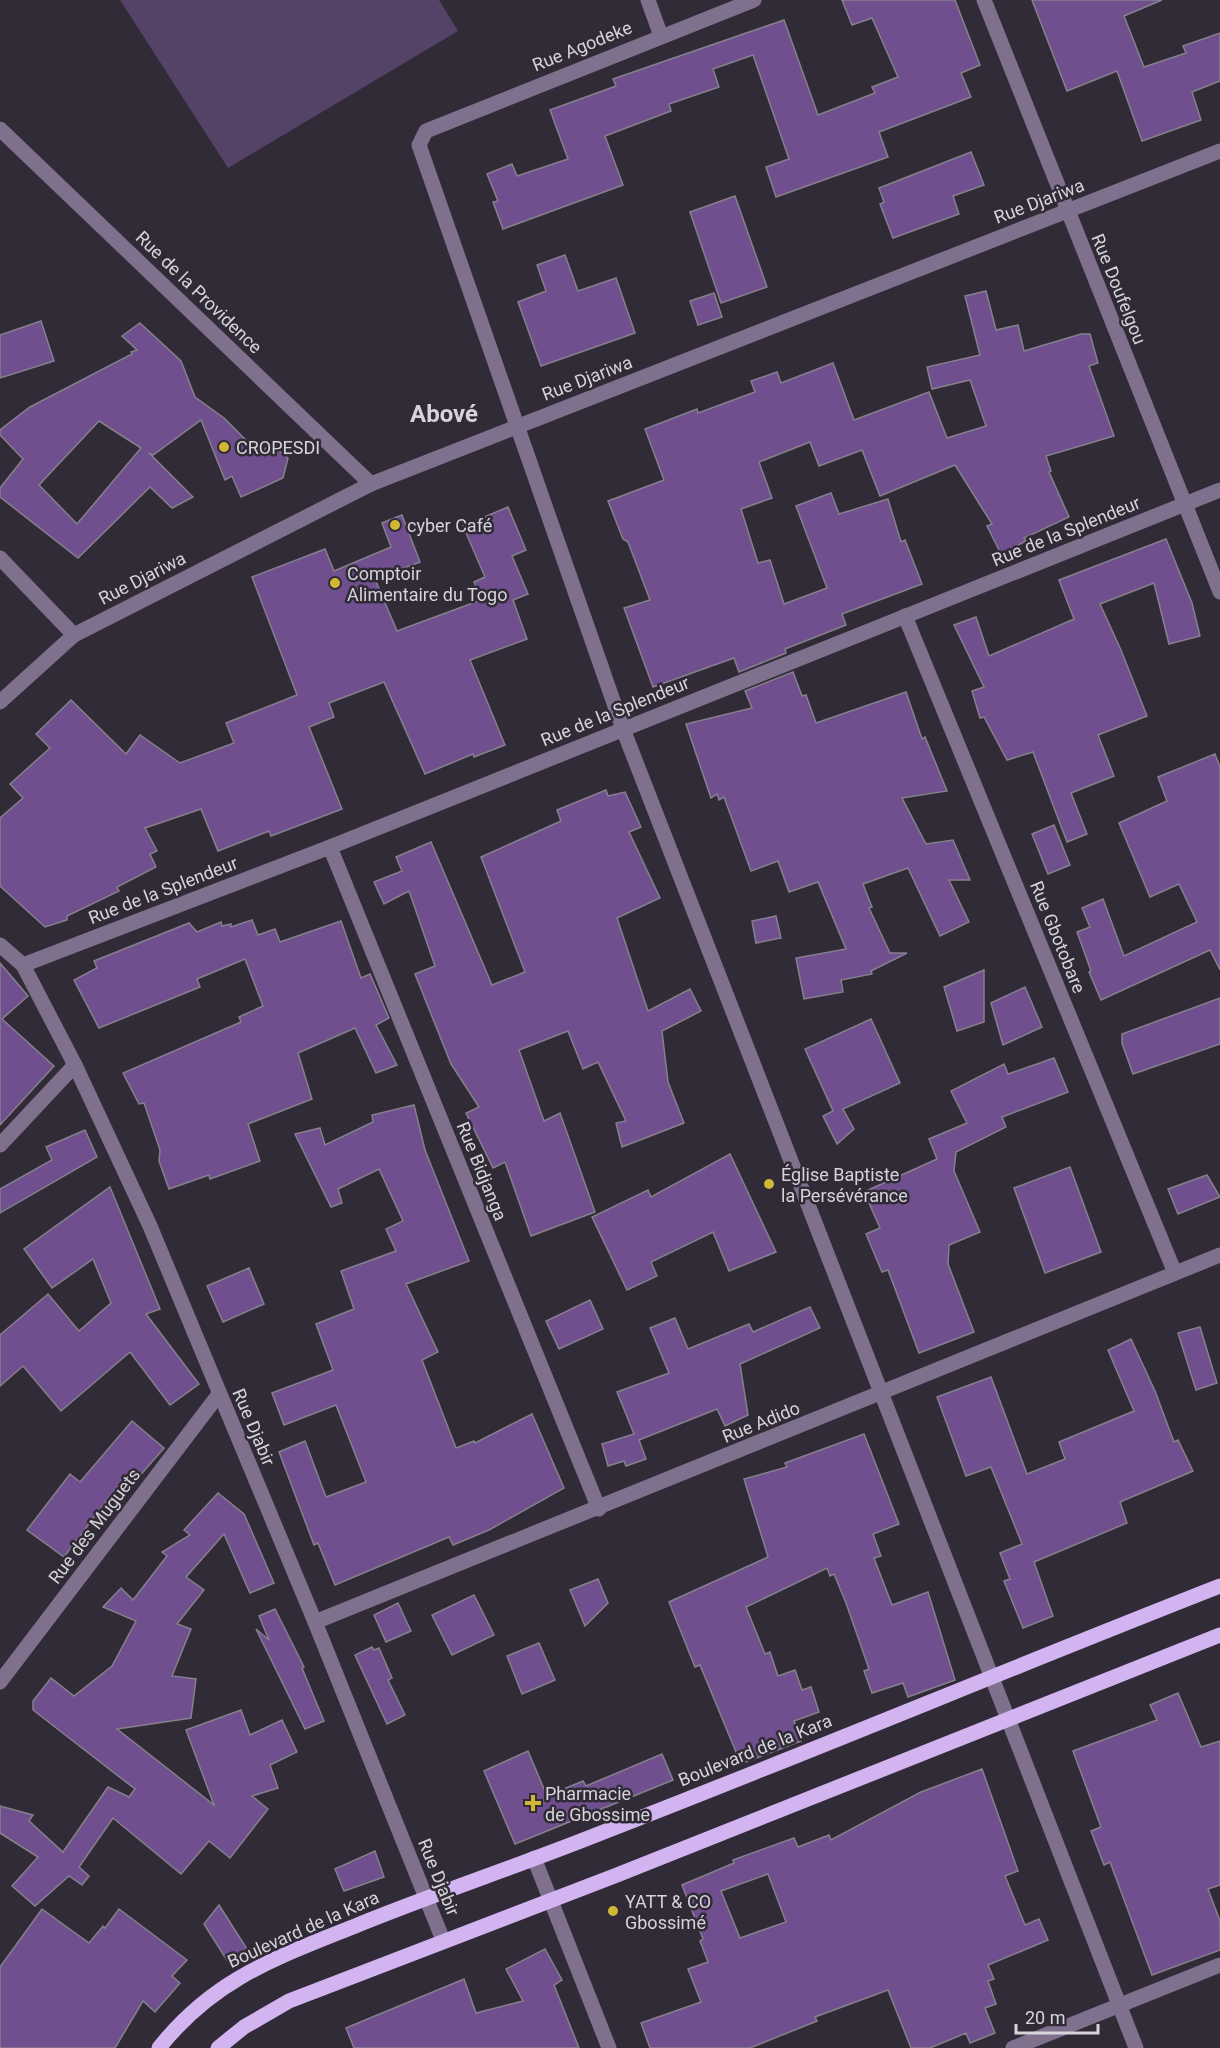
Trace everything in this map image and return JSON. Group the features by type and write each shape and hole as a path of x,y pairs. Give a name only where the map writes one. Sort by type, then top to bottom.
{"main road":[{"name":"Boulevard de la Kara","path":"159,2048 190,2013 241,1975 426,1898 534,1858 1220,1586"},
{"path":"218,2048 244,2027 289,2001 551,1900 1220,1635"}],"street":[{"path":"648,0 661,36"},
{"name":"Rue Agodeke","path":"518,426 418,145 426,131 754,0"},
{"name":"Rue Doufelgou","path":"984,0 1220,592"},
{"name":"Rue de la Providence","path":"0,129 371,484"},
{"name":"Rue Djariwa","path":"0,702 74,635 371,484 1220,151"},
{"path":"518,426 623,729 1136,2048"},
{"name":"Rue de la Splendeur","path":"23,965 330,847 1220,490"},
{"path":"0,558 74,635"},
{"name":"Rue Gbotobare","path":"905,616 1175,1273"},
{"name":"Rue Bidjanga","path":"330,847 599,1509"},
{"name":"Rue Djabir","path":"0,945 23,965 75,1065 150,1226 315,1622 443,1940"},
{"path":"0,1144 75,1065"},
{"name":"Rue Adido","path":"315,1622 599,1509 1220,1255"},
{"name":"Rue des Muguets","path":"0,1682 219,1394"},
{"path":"534,1858 609,2048"},
{"path":"1012,2048 1220,1965"}],"shaded area":[{"path":"120,0 439,0 458,31 228,168"}],"building":[{"path":"842,0 955,0 980,65 961,73 971,97 879,132 888,157 776,197 766,167 789,159 753,55 713,69 719,87 669,104 671,111 605,136 623,185 503,229 493,202 498,201 487,174 512,164 517,176 568,159 550,110 616,86 613,79 784,20 818,115 875,93 872,87 898,77 872,18 852,25"},
{"path":"1032,0 1162,0 1124,16 1144,67 1186,53 1183,46 1220,33 1220,81 1192,92 1201,120 1142,141 1117,71 1067,91"},
{"path":"971,152 984,185 953,196 959,214 893,238 880,204 884,202 879,188"},
{"path":"735,196 767,287 721,303 690,212"},
{"path":"565,255 578,291 616,278 635,333 541,366 518,302 546,291 537,265"},
{"path":"986,291 996,330 1018,325 1024,351 1081,334 1090,334 1098,363 1089,366 1114,436 1046,456 1051,471 1049,472 1069,517 1024,538 1026,541 1001,554 987,526 992,524 955,465 880,496 862,450 819,466 810,442 759,462 772,498 741,509 758,563 770,560 784,604 827,588 796,506 831,493 839,514 888,499 901,542 905,540 922,584 842,614 846,625 785,649 786,653 739,672 734,658 653,687 624,608 650,600 628,542 623,539 608,501 664,480 645,429 697,409 698,413 755,392 751,381 777,372 781,383 833,363 854,420 929,392 947,438 986,426 970,380 932,389 927,367 980,355 965,296"},
{"path":"714,293 722,317 698,325 690,301"},
{"path":"41,321 54,361 0,378 0,335"},
{"path":"140,323 181,361 195,397 224,418 261,455 269,443 288,458 283,478 241,497 232,476 225,480 201,420 153,455 149,453 193,497 172,508 150,487 78,558 0,497 0,488 23,459 0,435 0,430 30,407 137,350 122,336","holes":["99,421 141,448 77,524 39,485"]},
{"path":"508,507 526,550 512,556 528,594 513,600 527,639 470,660 505,745 474,757 473,754 425,774 384,682 329,703 334,717 309,727 342,809 271,836 269,831 218,851 201,809 145,828 157,851 150,854 156,867 117,887 119,891 67,916 67,920 45,927 0,886 0,818 23,798 10,784 50,748 36,734 71,700 126,754 140,735 180,763 234,743 226,723 297,695 252,577 325,549 334,571 391,547 382,523 402,515 420,562 375,579 397,631 481,600 474,582 485,577 463,526"},
{"path":"1166,539 1192,603 1200,636 1169,644 1154,583 1100,604 1147,716 1098,735 1114,776 1071,793 1087,834 1067,842 1033,752 1007,760 984,717 980,718 972,691 984,687 954,625 976,617 989,656 1074,619 1059,580"},
{"path":"793,672 802,696 806,695 816,723 906,692 922,739 925,737 947,791 902,798 926,844 953,840 970,880 949,880 969,922 940,936 908,868 863,884 872,907 869,908 890,953 907,953 871,971 872,974 841,980 843,992 804,999 796,958 846,949 818,882 789,892 778,861 751,871 724,797 719,800 717,794 711,798 686,724 752,708 745,691"},
{"path":"1215,754 1220,767 1220,970 1210,950 1101,1000 1089,972 1091,971 1077,932 1090,927 1082,908 1103,899 1124,956 1197,922 1179,884 1150,897 1119,823 1167,801 1158,777"},
{"path":"606,790 608,796 625,792 641,827 629,832 660,898 617,918 648,1011 690,989 701,1011 662,1031 668,1082 684,1123 622,1147 616,1123 626,1121 598,1062 583,1069 568,1031 519,1050 544,1121 560,1113 595,1212 531,1236 505,1162 493,1168 466,1113 479,1107 451,1064 415,974 435,966 409,891 384,904 374,882 402,871 396,857 431,842 492,985 525,972 481,857 561,821 557,810"},
{"path":"1054,825 1070,865 1048,874 1032,834"},
{"path":"776,916 781,938 756,943 752,921"},
{"path":"252,920 258,935 275,929 280,942 341,921 361,978 370,974 389,1018 376,1025 397,1065 376,1073 355,1028 298,1053 312,1099 248,1124 260,1161 210,1179 209,1175 169,1189 159,1161 160,1150 144,1103 139,1104 123,1073 241,1022 239,1017 263,1006 245,959 197,979 200,987 99,1028 74,980 97,968 94,961 189,923 197,932 221,922 222,926 231,924 231,927"},
{"path":"0,963 28,996 2,1019 54,1066 0,1125"},
{"path":"984,970 984,1022 957,1031 944,987"},
{"path":"1025,987 1042,1027 1003,1045 991,1003"},
{"path":"1220,998 1220,1044 1133,1074 1122,1043 1122,1034"},
{"path":"871,1019 900,1083 843,1109 854,1129 837,1144 823,1116 833,1111 805,1049"},
{"path":"1054,1058 1068,1092 1002,1117 1006,1127 956,1152 954,1171 980,1232 949,1245 948,1264 974,1332 919,1353 888,1270 882,1272 866,1234 880,1228 864,1192 937,1159 929,1139 967,1123 951,1091 1004,1064 1008,1074"},
{"path":"414,1105 425,1150 469,1261 406,1284 438,1352 422,1360 456,1448 474,1441 475,1443 532,1414 564,1488 489,1530 453,1545 449,1537 335,1585 318,1543 314,1545 279,1452 305,1441 326,1497 366,1482 336,1405 284,1425 272,1393 333,1370 316,1324 354,1309 341,1271 396,1251 386,1229 403,1221 379,1169 338,1189 342,1203 331,1207 295,1134 320,1128 325,1145 373,1122 372,1115"},
{"path":"85,1130 97,1157 0,1213 0,1189 52,1160 46,1147"},
{"path":"730,1154 776,1252 729,1271 713,1232 651,1262 657,1276 627,1290 592,1217 648,1190 651,1197"},
{"path":"1070,1167 1101,1252 1045,1273 1014,1188"},
{"path":"1207,1175 1220,1197 1178,1214 1168,1189"},
{"path":"110,1187 160,1309 146,1314 199,1384 170,1405 130,1352 61,1411 23,1366 0,1386 0,1335 48,1294 79,1331 111,1303 93,1259 52,1288 24,1249"},
{"path":"249,1268 264,1304 223,1322 207,1286"},
{"path":"590,1300 603,1329 559,1349 546,1321"},
{"path":"810,1307 820,1328 740,1364 748,1415 725,1426 717,1409 639,1440 646,1459 626,1466 624,1461 608,1466 602,1444 634,1434 617,1392 669,1373 650,1328 675,1318 688,1349 749,1324 753,1332"},
{"path":"1200,1327 1217,1383 1196,1390 1178,1333"},
{"path":"1131,1339 1155,1391 1174,1442 1178,1440 1193,1471 1120,1502 1127,1523 1034,1562 1053,1616 1023,1628 1004,1581 1010,1579 1000,1553 1022,1544 991,1467 966,1476 937,1397 991,1377 1027,1474 1065,1459 1059,1442 1134,1411 1108,1350"},
{"path":"132,1421 164,1448 124,1494 117,1487 64,1557 27,1530 70,1474 80,1482"},
{"path":"864,1434 899,1524 873,1534 881,1556 874,1558 892,1605 928,1592 955,1680 908,1697 903,1683 872,1693 864,1671 869,1669 846,1603 834,1574 830,1576 827,1568 746,1607 765,1654 770,1652 778,1676 795,1670 802,1690 811,1687 819,1712 794,1721 801,1741 741,1764 700,1665 695,1667 669,1602 768,1557 744,1479 787,1467 785,1463"},
{"path":"218,1493 244,1514 274,1583 250,1593 224,1534 186,1577 204,1590 177,1624 191,1629 172,1676 196,1679 191,1718 117,1729 214,1805 186,1730 241,1710 250,1735 282,1720 297,1752 270,1765 278,1788 252,1796 268,1809 230,1858 209,1841 181,1874 113,1818 79,1867 89,1876 82,1885 69,1876 35,1906 12,1886 38,1857 0,1833 0,1806 33,1815 29,1821 63,1852 108,1787 129,1797 135,1789 33,1710 33,1701 51,1678 74,1696 112,1666 136,1621 103,1607 121,1588 133,1600 167,1556 162,1552 190,1535 184,1530"},
{"path":"598,1579 608,1603 585,1626 570,1590"},
{"path":"474,1595 494,1635 452,1655 432,1615"},
{"path":"398,1603 411,1631 386,1642 374,1615"},
{"path":"275,1609 304,1667 302,1668 324,1721 305,1729 256,1629 269,1640 259,1616"},
{"path":"539,1643 555,1680 522,1694 507,1656"},
{"path":"372,1647 374,1650 379,1648 392,1678 388,1680 405,1715 387,1724 355,1655"},
{"path":"1178,1693 1201,1747 1220,1741 1220,1885 1208,1889 1220,1921 1220,1950 1152,1975 1110,1862 1104,1865 1091,1831 1101,1827 1073,1751 1157,1720 1150,1705"},
{"path":"528,1751 547,1796 583,1781 586,1786 662,1754 673,1780 515,1844 484,1771"},
{"path":"982,1769 1018,1871 1005,1876 1025,1925 1039,1919 1048,1940 988,1965 994,1979 988,1981 996,2004 985,2008 995,2033 970,2043 966,2033 930,2048 911,2048 888,1990 815,2017 817,2021 750,2048 650,2048 641,2023 701,2002 688,1969 708,1962 700,1941 703,1939 682,1885 734,1863 733,1860 794,1838 798,1847 829,1835 831,1840 921,1792","holes":["768,1874 786,1922 740,1938 721,1891"]},
{"path":"375,1851 384,1877 344,1891 335,1869"},
{"path":"219,1905 247,1949 228,1962 204,1924"},
{"path":"42,1909 89,1943 103,1926 105,1928 119,1909 187,1960 172,1976 180,1983 155,2012 143,2001 115,2048 0,2048 0,1967"},
{"path":"545,1949 562,1980 554,1985 579,2048 354,2048 346,2028 464,1979 476,2013 523,2001 506,1969"}],"place":[{"name":"CROPESDI","path":"224,447"},
{"name":"cyber Café","path":"395,525"},
{"name":"Comptoir Alimentaire du Togo","path":"335,583"},
{"name":"Église Baptiste la Persévérance","path":"769,1184"},
{"name":"Pharmacie de Gbossime","path":"533,1803"},
{"name":"YATT & CO Gbossimé","path":"613,1911"}],"district":[{"name":"Abové","path":"444,414"}]}
